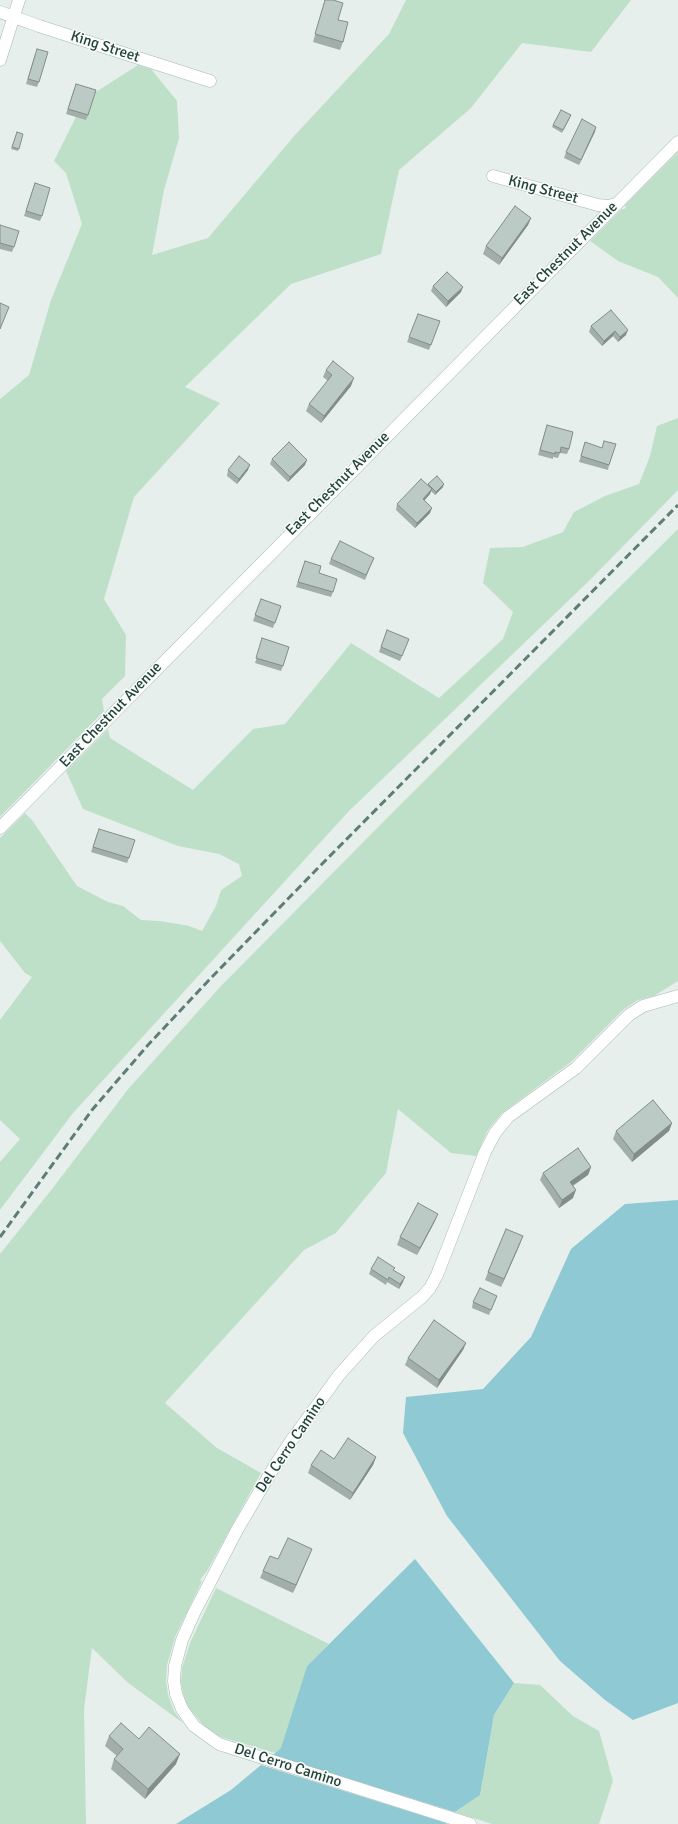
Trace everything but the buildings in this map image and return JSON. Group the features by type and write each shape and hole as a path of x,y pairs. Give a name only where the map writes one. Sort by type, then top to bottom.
{"street":[{"path":"0,60 19,0"},
{"name":"King Street","path":"0,12 210,81"},
{"name":"East Chestnut Avenue","path":"0,828 678,142"},
{"name":"King Street","path":"493,176 598,205 608,206 616,204"},
{"name":"Del Cerro Camino","path":"470,1824 219,1744 194,1726 182,1709 175,1688 175,1666 182,1640 194,1613 237,1530 274,1466 339,1375 374,1336 422,1297 430,1288 440,1268 485,1152 495,1133 508,1117 576,1068 629,1015 643,1006 678,996"}],"green space":[{"path":"406,0 631,0 591,52 522,43 471,108 399,170 381,254 291,284 185,387 220,403 134,497 104,599 126,635 125,676 102,699 104,711 0,817 0,399 29,375 51,300 82,224 66,173 54,161 85,99 138,65 151,69 177,101 179,138 164,190 152,255 208,238 295,135 389,34"},
{"path":"678,152 678,298 658,277 618,261 590,241 621,210 626,208 625,205"},
{"path":"678,418 678,490 592,578 349,811 73,1113 0,1210 0,1162 20,1139 0,1120 0,1020 32,977 25,973 0,941 0,838 25,813 32,820 77,886 108,902 123,906 141,920 160,921 189,926 202,931 216,906 221,890 242,876 239,864 219,854 178,846 83,809 66,771 108,729 110,738 193,790 253,729 285,724 351,643 439,698 503,639 513,612 483,583 490,548 523,547 563,532 574,512 605,496 639,484 650,456 657,426"},
{"path":"678,529 678,981 654,996 638,1000 624,1009 571,1062 502,1113 488,1130 476,1156 451,1153 398,1109 386,1173 336,1233 304,1250 165,1403 217,1448 261,1473 207,1571 200,1580 202,1581 175,1637 167,1665 166,1680 168,1695 174,1711 183,1723 127,1682 92,1648 84,1709 86,1824 0,1824 0,1254 129,1088 220,987 396,809"},
{"path":"216,1588 329,1644 307,1666 281,1749 275,1753 221,1737 205,1727 188,1707 181,1682 182,1668 190,1643"},
{"path":"514,1683 540,1685 573,1716 599,1731 613,1781 599,1824 492,1824 455,1812 480,1795 494,1715"}],"water":[{"path":"678,1200 678,1703 633,1720 605,1700 560,1661 447,1516 403,1433 406,1397 483,1389 531,1337 571,1249 625,1204"},
{"path":"415,1559 514,1683 494,1715 480,1795 455,1812 273,1755 281,1748 307,1666"},
{"path":"261,1765 446,1824 176,1824 231,1790"}],"railway":[{"path":"0,1237 92,1110 148,1045 319,867 678,505"}]}
